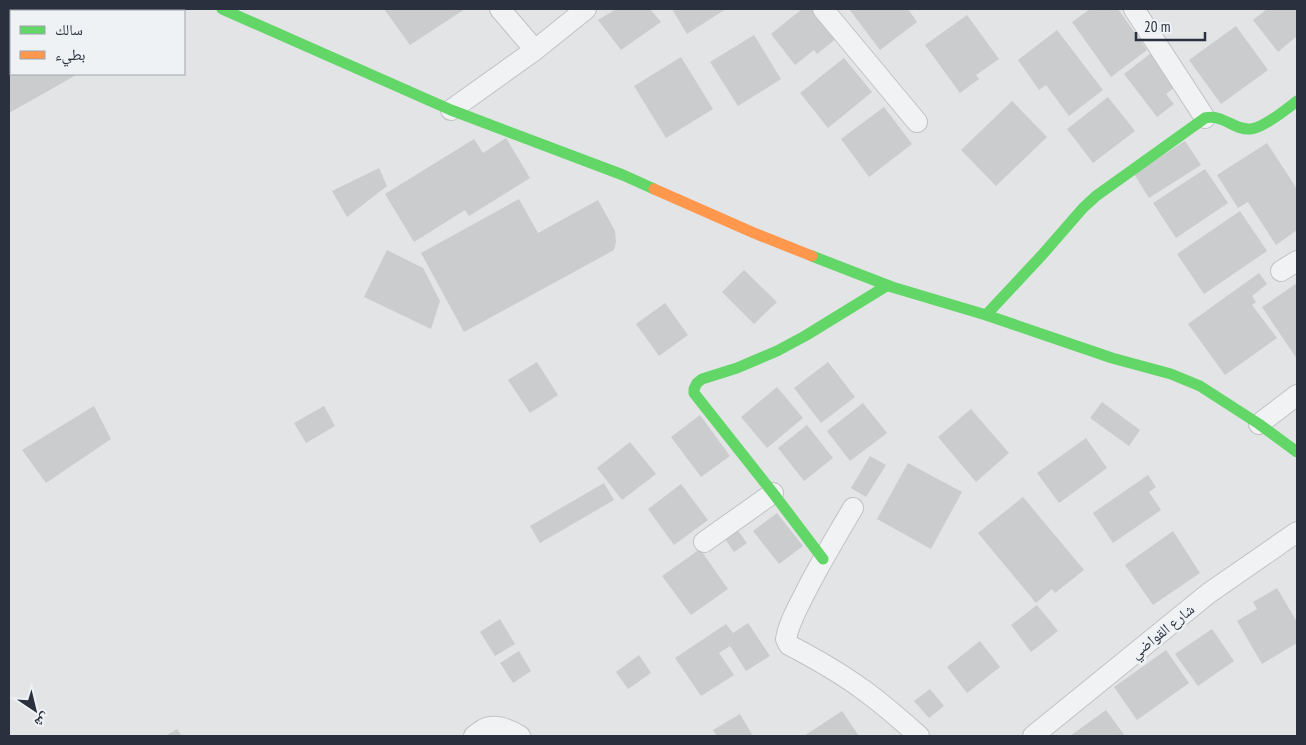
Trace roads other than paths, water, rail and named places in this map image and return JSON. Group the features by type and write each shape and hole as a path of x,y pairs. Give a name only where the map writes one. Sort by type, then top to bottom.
{"street":[{"path":"222,9 451,110 623,175 754,233 888,285 986,315 1112,358 1171,374 1200,386 1259,424 1297,452"},
{"path":"500,9 535,50"},
{"path":"451,110 535,50 586,9"},
{"path":"824,9 917,122"},
{"path":"1134,9 1205,118"},
{"path":"986,315 1096,196 1205,118 1210,116 1251,129 1261,125 1297,101"},
{"path":"823,559 694,393 694,389 702,379 736,368 777,351 805,336 888,285"},
{"path":"1259,424 1297,395"},
{"path":"704,542 773,493"},
{"path":"853,508 823,559 797,609 787,630 786,639 789,644 861,688 884,705 919,736"},
{"name":"شارع القواضي","path":"1033,736 1208,593 1297,532"},
{"path":"474,736 486,728 497,727 509,729 520,736"}]}
